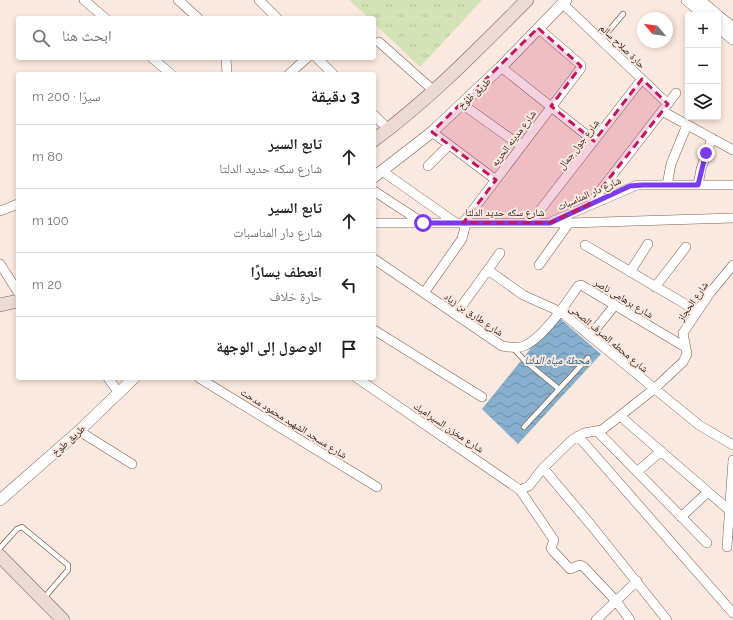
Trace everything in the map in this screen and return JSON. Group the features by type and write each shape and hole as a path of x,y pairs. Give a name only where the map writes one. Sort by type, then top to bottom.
{"main road":[{"path":"376,139 389,130 434,92 527,0"},
{"path":"0,305 16,301"},
{"path":"0,556 63,620"}],"street":[{"path":"84,0 103,16"},
{"path":"178,0 196,16"},
{"path":"259,0 275,16"},
{"path":"687,0 701,12"},
{"path":"699,0 714,12"},
{"name":"طريق طوخ","path":"378,174 432,132 501,67 564,2"},
{"name":"حارة صلاح سالم","path":"564,2 642,79 665,107 687,125 733,150"},
{"path":"721,18 733,28"},
{"name":"شارع مدينه الحريه","path":"424,293 460,242 462,223 581,67 538,28"},
{"path":"721,29 733,39"},
{"path":"379,42 434,92"},
{"path":"154,60 169,72"},
{"path":"226,60 227,72"},
{"path":"291,72 305,60"},
{"path":"319,60 331,72"},
{"path":"501,67 594,141"},
{"name":"شارع جول جمال","path":"530,223 642,79"},
{"path":"588,205 676,93"},
{"path":"462,104 521,146"},
{"path":"376,117 389,130"},
{"path":"667,185 671,164 687,125"},
{"path":"432,132 496,180"},
{"path":"698,185 701,169 712,138"},
{"path":"428,166 449,145"},
{"path":"378,174 462,223"},
{"name":"شارع دار المناسبات","path":"550,223 630,186 733,185"},
{"path":"376,192 423,223"},
{"path":"0,210 16,205"},
{"name":"شارع سكه حديد الدلتا","path":"376,223 569,223 733,218"},
{"path":"539,265 569,223"},
{"path":"630,272 648,244"},
{"path":"585,245 697,311"},
{"path":"655,287 686,247"},
{"path":"456,314 500,253"},
{"name":"شارع طارق بن زياد","path":"376,260 502,346 513,348"},
{"path":"0,264 16,289"},
{"name":"شارع الحجاز","path":"654,389 686,360 687,354 683,333 697,311 733,265"},
{"name":"شارع محطه الصرف الصحى","path":"488,270 523,295 561,312 699,425 733,445"},
{"name":"شارع برهامى ناصر","path":"561,312 578,286 581,285 685,347"},
{"path":"590,336 616,305"},
{"path":"513,348 523,346 532,341 561,312"},
{"path":"376,331 482,397"},
{"path":"109,380 119,393"},
{"name":"طريق طوخ","path":"0,500 79,431 132,380"},
{"name":"شارع مسجد الشهيد محمود مدحت","path":"202,380 377,487"},
{"name":"شارع مخزن السيراميك","path":"360,380 525,488"},
{"path":"630,620 616,600 584,567 580,565 570,569 553,551 551,548 554,540 525,488 543,468 578,436 597,432 654,389"},
{"path":"620,416 730,510"},
{"path":"79,431 132,464"},
{"path":"597,432 707,543"},
{"path":"578,436 733,613"},
{"path":"637,472 660,451"},
{"path":"727,547 733,460"},
{"path":"543,468 668,620"},
{"path":"681,517 708,492"},
{"path":"596,620 637,581"}],"lane":[{"path":"601,40 623,14"},
{"path":"513,348 525,361 559,389"},
{"path":"524,427 588,358"},
{"path":"0,548 17,529 22,526 68,565 68,570 42,599"}],"highlighted area":[{"path":"538,28 581,66 551,106 594,141 642,79 668,104 588,205 550,223 463,223 496,180 432,132"}],"green space":[{"path":"349,0 482,0 420,67 376,25 376,16 367,16"}],"water":[{"name":"محطة مياه الدلتا","path":"557,316 601,354 518,444 482,409"}],"route":[{"path":"423,223 550,223 630,186 698,185 706,153"}]}
